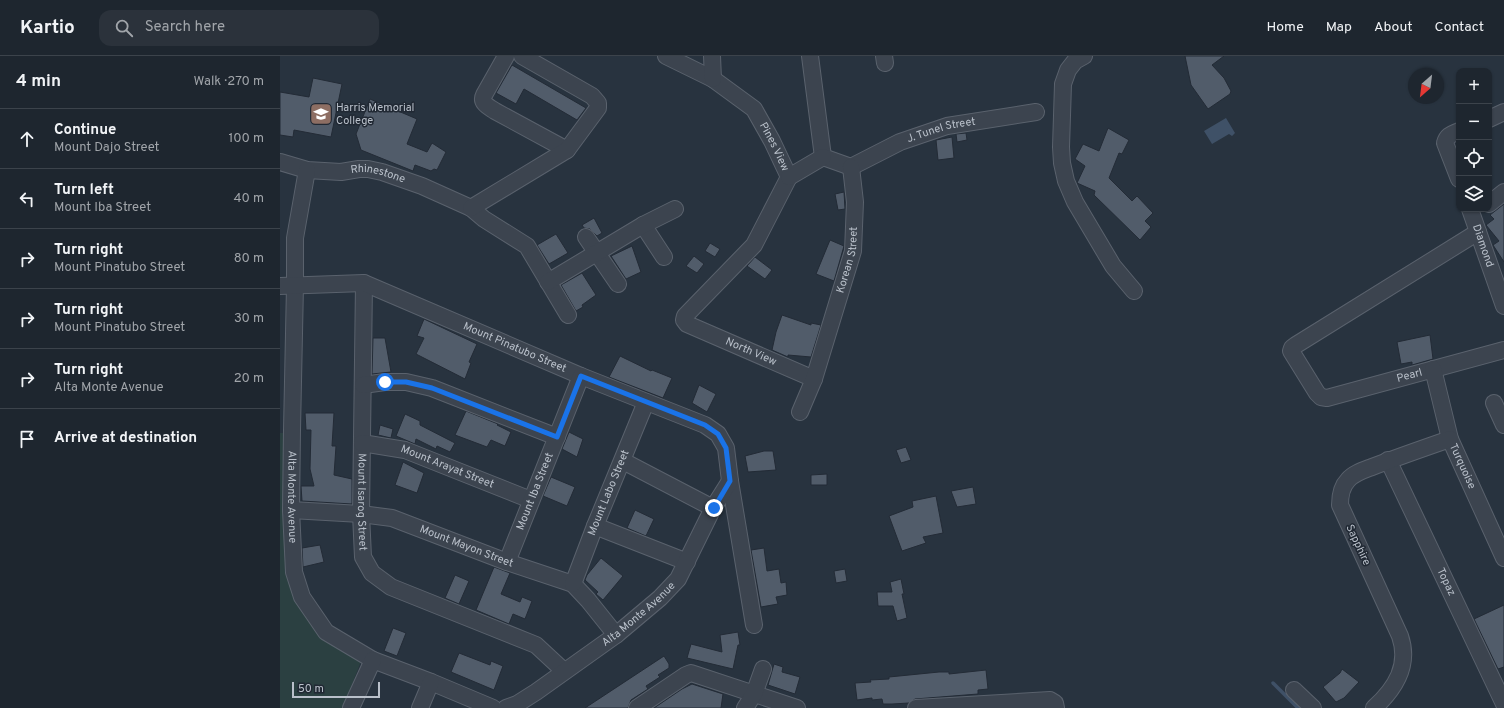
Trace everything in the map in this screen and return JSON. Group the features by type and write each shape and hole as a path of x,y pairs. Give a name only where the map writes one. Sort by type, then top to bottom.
{"street":[{"path":"506,56 482,98 484,103 495,111 567,150"},
{"path":"470,208 567,150 598,108 598,103 592,96 522,56"},
{"name":"Pines View","path":"666,56 713,79 754,109 772,141 789,177 754,245 685,316 684,320 687,324"},
{"path":"712,56 713,79"},
{"path":"810,56 822,157"},
{"path":"1084,56 1075,61 1068,70 1063,84 1061,147 1062,164 1066,181 1075,202 1113,266 1134,291"},
{"name":"J. Tunel Street","path":"852,167 900,142 947,126 1036,112"},
{"path":"1492,118 1504,112"},
{"path":"1456,132 1446,138 1445,143 1458,176"},
{"path":"789,177 822,157 852,167"},
{"name":"Rhinestone","path":"280,162 307,170 341,172 359,168 368,169 422,186 470,208 484,219 527,246 568,315"},
{"name":"Korean Street","path":"800,412 814,379 853,251 855,202 852,167"},
{"name":"Alta Monte Avenue","path":"307,170 288,285 286,430 294,572 302,597 326,632 374,660 493,708"},
{"path":"1492,202 1504,192"},
{"path":"548,282 643,225 675,209"},
{"name":"Diamond","path":"1476,217 1499,275 1504,306"},
{"name":"Pearl","path":"1476,217 1292,348 1291,351 1317,393 1321,397 1327,398 1504,350"},
{"path":"643,225 664,257"},
{"path":"586,237 618,284"},
{"name":"Mount Pinatubo Street","path":"288,285 364,283 581,376 705,425 718,434 726,448 730,481 754,625"},
{"name":"Mount Isarog Street","path":"364,283 361,514 363,557 372,574 391,587 536,646 564,671"},
{"name":"North View","path":"687,324 814,379"},
{"name":"Turquoise","path":"1433,369 1450,439 1504,558"},
{"name":"Mount Iba Street","path":"507,562 581,376"},
{"path":"363,385 385,382 406,382 432,388 557,437"},
{"name":"Mount Labo Street","path":"573,584 646,402"},
{"path":"1494,403 1504,425"},
{"name":"Sapphire","path":"1374,708 1384,699 1396,682 1402,669 1404,646 1340,505 1342,488 1347,480 1353,475 1388,460 1450,439"},
{"name":"Mount Arayat Street","path":"362,443 406,450 531,500"},
{"name":"Topaz","path":"1388,460 1504,704"},
{"path":"623,461 714,508"},
{"name":"Alta Monte Avenue","path":"506,708 517,704 530,696 616,635 660,598 678,580 714,508 730,481"},
{"name":"Mount Mayon Street","path":"291,510 361,514 392,518 507,562 573,584 616,635"},
{"path":"595,526 686,562"},
{"path":"351,708 374,660"},
{"path":"745,708 754,694 763,669"},
{"path":"637,708 686,674 691,673 797,708"},
{"path":"420,708 431,682"},
{"path":"1294,690 1313,708"},
{"path":"916,708 992,705 1050,700 1055,705"}],"green space":[{"path":"280,433 289,433 298,600 363,656 343,708 280,708"}],"water":[{"path":"1226,118 1235,133 1232,136 1229,134 1212,144 1204,131"}],"building":[{"path":"1185,56 1224,56 1212,65 1224,78 1231,91 1230,94 1208,109 1191,85"},
{"path":"512,65 586,108 577,120 524,89 516,104 496,93"},
{"path":"313,78 342,84 331,137 294,130 293,137 280,135 280,92 309,97"},
{"path":"370,99 417,119 407,144 427,152 432,143 446,152 437,170 434,169 431,171 415,165 413,171 361,150 356,134"},
{"path":"1108,128 1129,140 1122,154 1119,153 1109,178 1132,201 1137,196 1153,213 1145,221 1151,227 1140,240 1094,195 1095,191 1077,183 1085,166 1075,159 1083,144 1099,151"},
{"path":"966,133 967,140 957,142 956,134"},
{"path":"952,137 954,158 938,160 936,140"},
{"path":"844,192 845,209 838,210 835,194"},
{"path":"1504,204 1504,262 1493,245 1499,241 1486,225 1494,219 1490,215"},
{"path":"594,218 602,233 597,236 590,229 584,228 582,225"},
{"path":"556,234 568,253 549,264 537,245"},
{"path":"830,240 844,246 834,281 816,274"},
{"path":"710,243 720,249 715,257 705,251"},
{"path":"632,246 641,272 626,279 611,256"},
{"path":"694,256 704,264 697,273 686,266"},
{"path":"755,257 772,270 765,279 747,266"},
{"path":"582,273 596,295 582,305 583,307 576,311 561,285"},
{"path":"782,315 811,325 811,323 821,325 811,357 788,355 788,357 772,350"},
{"path":"424,319 477,344 469,362 471,363 465,379 416,354 424,338 417,336"},
{"path":"1430,335 1433,359 1412,365 1412,362 1401,364 1397,342"},
{"path":"373,338 385,338 391,372 372,374"},
{"path":"620,356 651,371 652,370 672,378 663,398 609,377"},
{"path":"699,385 716,394 707,412 692,403"},
{"path":"466,411 498,424 497,425 511,432 505,446 491,440 487,447 455,435"},
{"path":"305,413 334,413 332,446 336,446 334,475 352,479 352,504 302,501 301,486 314,486 310,469 311,430 306,430"},
{"path":"405,414 420,421 420,425 455,443 450,452 437,446 436,449 416,439 415,444 396,436"},
{"path":"380,425 393,429 391,438 378,435"},
{"path":"569,432 583,439 577,457 562,449"},
{"path":"906,447 911,460 901,463 896,450"},
{"path":"764,451 773,451 776,470 748,472 745,456"},
{"path":"403,462 424,473 417,493 395,485"},
{"path":"827,474 827,485 811,485 811,475"},
{"path":"551,477 575,487 567,506 543,496"},
{"path":"973,487 976,504 957,507 951,491"},
{"path":"936,496 943,533 923,537 926,543 902,551 889,516 913,507 912,501"},
{"path":"635,510 654,519 646,536 627,528"},
{"path":"320,545 324,562 303,567 302,548"},
{"path":"764,548 767,571 779,569 781,583 786,582 787,595 776,597 778,604 761,607 751,550"},
{"path":"601,558 623,576 603,600 596,594 598,592 585,580 587,575"},
{"path":"494,567 510,573 501,594 520,602 522,597 532,601 525,619 513,614 509,624 476,610"},
{"path":"845,569 847,581 836,583 834,571"},
{"path":"455,575 469,581 459,604 445,598"},
{"path":"901,579 904,594 902,594 907,618 897,621 893,606 878,606 877,592 892,592 890,582"},
{"path":"1504,605 1504,667 1498,669 1474,619"},
{"path":"393,628 406,633 397,656 384,651"},
{"path":"738,632 740,645 738,645 733,669 687,658 691,644 722,652 720,635"},
{"path":"459,653 490,665 491,661 503,666 494,690 451,672"},
{"path":"664,656 669,664 669,668 658,675 660,677 646,686 648,689 631,700 628,708 585,708"},
{"path":"774,664 783,667 782,672 800,677 795,694 768,685"},
{"path":"1342,669 1359,682 1344,698 1336,702 1323,687 1340,673"},
{"path":"986,670 988,689 978,690 978,694 915,699 909,703 892,704 883,704 882,699 872,700 872,698 857,700 855,683 871,682 870,680 889,679 889,677 939,672 949,672 949,674"},
{"path":"692,684 723,694 721,708 654,708 682,689"}],"waterway":[{"path":"1273,683 1298,708"}],"place":[{"name":"Harris Memorial College","path":"321,114"}],"route":[{"path":"385,382 406,382 432,388 557,437 581,376 705,425 718,434 726,448 730,481 714,508"}]}
